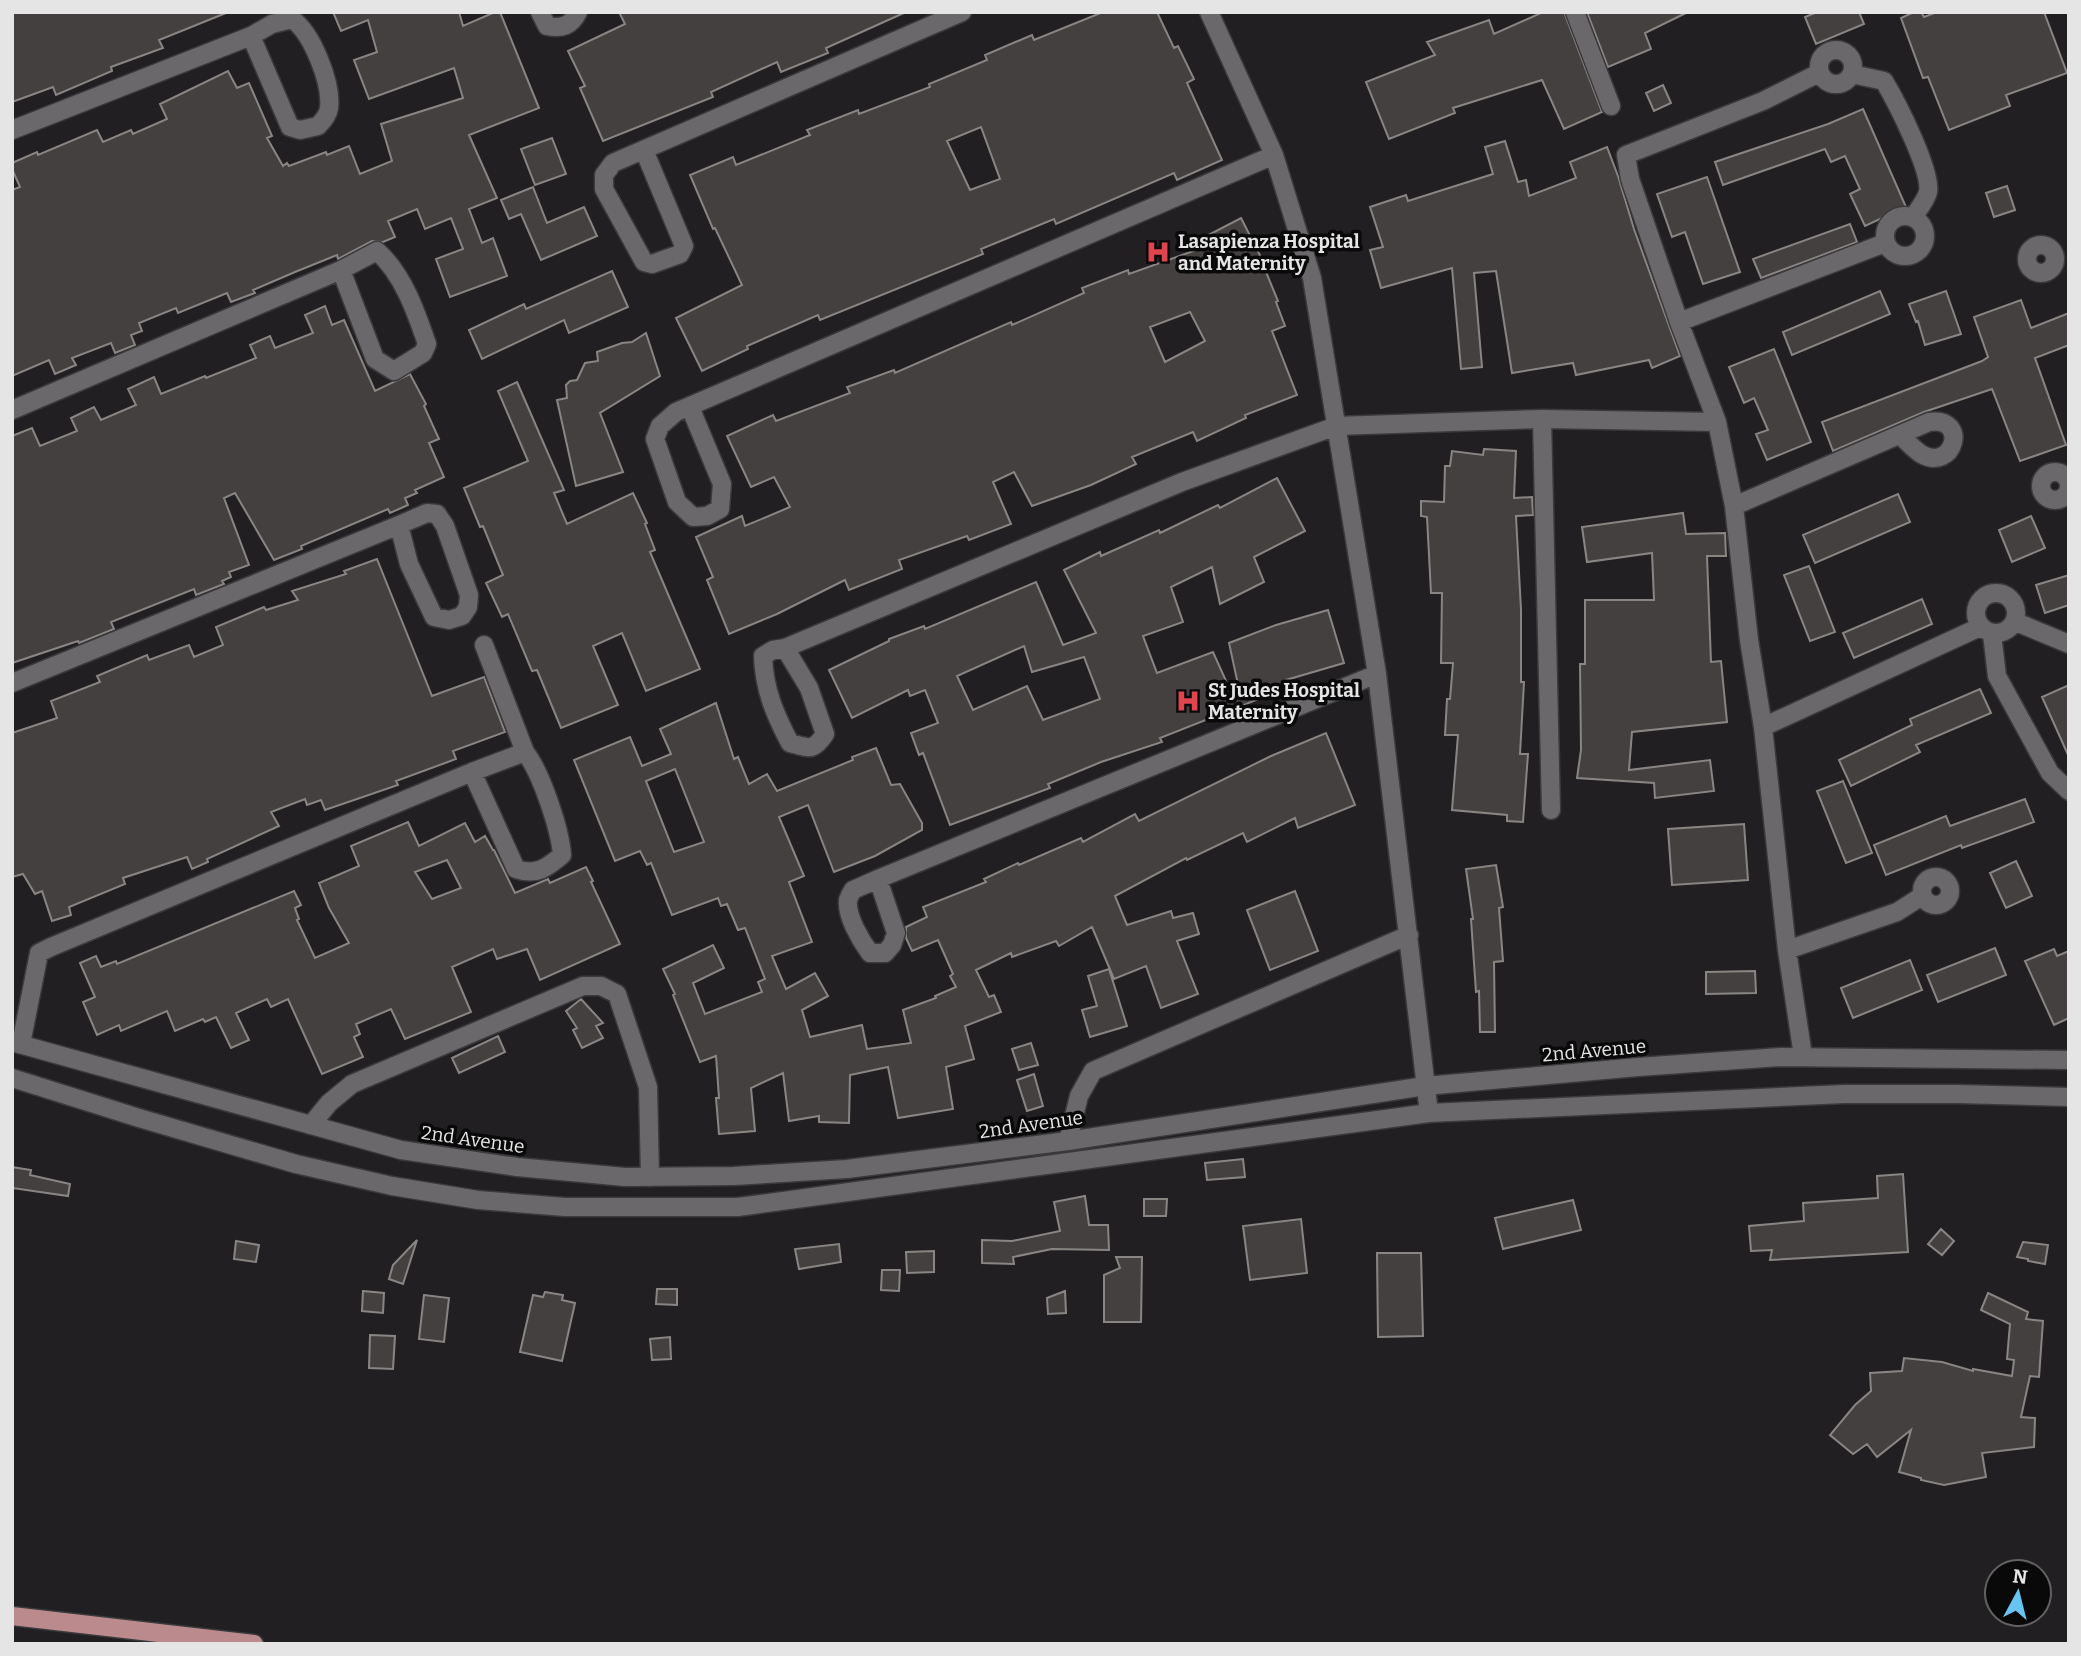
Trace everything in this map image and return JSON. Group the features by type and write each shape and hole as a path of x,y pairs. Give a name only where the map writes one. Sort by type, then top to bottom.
{"main road":[{"path":"12,1616 254,1644"}],"street":[{"path":"540,12 547,26 559,29 573,22 578,12"},
{"path":"644,150 684,246 680,254 652,264 644,262 604,189 604,175 613,163 961,12"},
{"path":"1209,12 1274,155 1312,278 1357,538 1377,674 1429,1113"},
{"path":"1575,12 1611,106"},
{"path":"12,130 251,36 272,24 292,19 302,26 327,80 329,109 318,127 300,130 290,127 251,36"},
{"path":"1830,51 1843,51 1852,61 1852,74 1842,84 1828,83 1819,74 1820,60 1830,51"},
{"path":"1803,1056 1787,950 1763,727 1749,640 1734,506 1717,422 1630,179 1626,155 1763,101 1819,74"},
{"path":"1852,74 1884,81 1897,103 1924,169 1928,192 1914,216"},
{"path":"690,407 722,484 720,509 707,516 693,517 677,502 655,439 660,426 676,412 1274,155"},
{"path":"1898,216 1914,216 1925,228 1925,244 1913,256 1896,255 1885,243 1886,227 1898,216"},
{"path":"1679,322 1885,243"},
{"path":"12,410 341,270 377,251 397,274 421,326 427,344 423,353 394,371 375,359 341,270"},
{"path":"785,648 809,688 825,734 817,746 809,748 790,743 774,713 764,675 763,656 1182,482 1336,426 1542,419 1717,422"},
{"path":"1542,419 1551,810"},
{"path":"1734,506 1899,435"},
{"path":"12,683 399,524 427,513 437,514 445,526 469,595 468,607 462,616 449,620 434,617 409,564 399,524"},
{"path":"1763,727 1986,631 2006,632 2016,622 2017,608 2008,596 1994,593 1981,600 1975,613 1986,631 1997,676 2050,773 2069,791"},
{"path":"2016,622 2069,644"},
{"path":"472,772 516,869 526,873 545,869 562,855 561,841 536,771 525,752 484,645"},
{"path":"877,879 1377,674"},
{"path":"17,1043 39,953 525,752"},
{"path":"1787,950 1897,912 1922,896"},
{"path":"1068,1140 1079,1096 1093,1071 1409,935"},
{"path":"311,1125 329,1103 352,1084 583,986 601,986 617,994 648,1087 650,1177"},
{"name":"2nd Avenue","path":"17,1043 401,1150 491,1164 625,1177 734,1176 847,1168 1068,1140 1425,1086 1651,1066 1803,1056 2069,1060"},
{"path":"12,1078 296,1164 392,1186 478,1200 565,1208 738,1207 1256,1139 1429,1113 1844,1094 2069,1097"}],"building":[{"path":"12,12 226,13 159,40 163,48 111,67 112,71 56,95 53,87 12,102"},
{"path":"333,12 459,12 463,26 500,12 539,108 469,135 497,198 469,209 482,243 493,238 507,276 450,297 436,259 463,249 451,218 425,229 417,209 388,221 395,237 383,242 372,241 338,259 337,255 231,302 227,293 178,313 176,308 139,323 142,331 131,335 135,345 115,353 111,343 72,358 76,365 55,374 49,360 12,376 12,190 20,187 12,163 97,130 103,142 131,130 133,134 167,119 160,104 228,71 237,88 249,83 272,136 267,138 283,166 326,152 327,155 349,146 360,174 392,161 381,124 463,98 454,68 369,99 354,60 377,52 368,20 341,31"},
{"path":"619,12 906,12 826,48 828,53 781,72 777,62 711,92 713,97 603,141 580,88 585,86 568,51 625,24"},
{"path":"1103,12 1157,12 1174,48 1178,46 1194,79 1187,83 1222,160 1177,180 1174,173 1056,224 1054,219 981,249 983,254 820,320 818,315 747,346 748,349 702,371 676,318 742,285 715,228 713,229 690,175 733,157 736,165 810,135 807,130 930,87 929,84 987,60 985,55 1032,35 1034,40","holes":["981,127 1000,179 970,190 947,141"]},
{"path":"1543,12 1564,12 1602,112 1564,129 1542,80 1453,108 1455,113 1389,139 1366,82 1435,55 1427,42 1489,20 1494,34"},
{"path":"1587,12 1688,12 1645,33 1651,49 1608,67"},
{"path":"1817,12 1859,12 1864,24 1816,44 1805,17"},
{"path":"1921,12 1924,17 1937,12 2044,12 2067,73 2006,95 2010,106 1949,130 1928,77 1923,78 1901,18"},
{"path":"1663,85 1671,103 1654,111 1646,93"},
{"path":"1863,109 1906,207 1865,226 1850,194 1860,189 1845,156 1831,162 1825,149 1723,185 1715,162 1828,124"},
{"path":"552,138 566,174 535,185 521,149"},
{"path":"1505,141 1518,182 1526,180 1529,196 1576,178 1570,162 1607,147 1680,356 1652,368 1649,360 1576,375 1573,363 1512,373 1496,271 1474,273 1482,367 1461,369 1452,268 1381,288 1370,250 1383,247 1370,207 1406,195 1408,201 1493,174 1485,147"},
{"path":"1707,177 1740,272 1703,284 1685,232 1672,237 1657,194"},
{"path":"2007,186 2015,210 1994,217 1986,193"},
{"path":"533,187 547,223 584,207 597,236 541,260 521,214 509,219 501,200"},
{"path":"1241,218 1268,271 1266,272 1278,301 1276,302 1285,326 1272,331 1297,395 1245,415 1246,418 1197,441 1193,432 1132,457 1136,464 1091,485 1032,506 1014,472 993,482 1011,524 969,540 967,536 899,560 902,569 849,590 845,580 777,614 729,634 707,580 713,577 696,537 742,516 745,526 790,507 774,477 751,487 727,436 773,415 776,421 850,393 847,387 894,370 895,373 1011,322 1012,325 1084,293 1082,288 1128,270 1129,274 1199,249 1195,242","holes":["1190,312 1205,341 1165,362 1150,327"]},
{"path":"1850,224 1857,242 1761,278 1753,259"},
{"path":"612,271 628,307 569,333 564,320 482,359 469,330 524,304 526,309"},
{"path":"1880,291 1890,314 1792,355 1783,332"},
{"path":"1946,291 1961,334 1925,345 1918,321 1916,322 1909,304"},
{"path":"2021,300 2031,328 2069,313 2069,345 2035,358 2066,445 2020,461 1992,389 1924,412 1833,451 1822,422 1982,361 1988,357 1974,317"},
{"path":"325,306 332,325 344,320 375,391 410,374 426,404 424,406 439,439 429,443 444,477 415,490 417,493 405,498 408,505 390,513 388,509 274,560 235,493 224,498 249,565 229,572 231,577 222,581 224,584 196,595 194,589 111,622 114,629 79,643 78,641 12,663 12,436 32,428 40,446 77,431 71,418 94,407 101,420 136,405 128,389 154,377 161,394 256,358 250,345 270,336 275,348 313,333 305,315"},
{"path":"646,333 660,376 600,413 623,472 576,486 557,400 567,398 566,385 577,380 585,363 598,361 597,352 632,342"},
{"path":"1774,349 1811,442 1767,460 1756,434 1768,430 1754,398 1744,403 1729,367"},
{"path":"517,382 564,490 554,493 567,524 633,493 647,523 645,524 655,550 650,552 700,669 646,691 622,633 593,646 618,705 561,728 537,670 532,671 508,614 502,617 486,583 503,575 464,488 528,461 498,391"},
{"path":"1484,449 1516,451 1514,498 1532,497 1533,515 1516,516 1521,610 1521,682 1524,682 1520,754 1528,754 1523,822 1507,821 1507,815 1452,810 1458,735 1445,735 1453,663 1441,663 1442,593 1431,593 1427,517 1421,516 1421,501 1444,502 1445,466 1450,466 1452,451 1483,455"},
{"path":"1277,478 1305,531 1254,557 1264,582 1220,604 1212,567 1171,587 1183,622 1143,636 1157,673 1213,652 1231,692 1239,689 1229,643 1276,625 1328,610 1344,663 1286,680 1289,687 1160,738 1162,742 1101,762 1048,784 1050,788 950,825 923,753 919,755 911,733 938,723 925,690 910,696 908,690 852,718 829,670 889,639 924,626 925,629 1036,582 1063,645 1096,633 1064,570 1100,552 1101,556 1159,530 1160,533 1218,505 1220,508","holes":["1024,646 1032,672 1084,657 1100,699 1043,720 1027,686 973,710 957,676"]},
{"path":"1898,494 1910,522 1815,563 1803,535"},
{"path":"1683,513 1686,534 1725,533 1726,556 1707,556 1711,662 1721,661 1727,722 1632,732 1629,770 1710,760 1714,791 1655,798 1654,783 1577,778 1581,750 1580,664 1585,664 1585,600 1654,600 1652,553 1587,562 1582,527"},
{"path":"2031,516 2045,548 2012,562 1999,530"},
{"path":"377,559 432,696 484,677 505,732 453,751 456,759 396,781 398,785 325,810 321,800 307,805 305,799 271,812 279,826 207,859 208,862 192,869 187,857 123,878 125,884 69,907 71,915 52,921 42,891 35,894 23,874 12,877 12,733 57,718 51,701 100,682 97,676 147,655 149,660 189,645 194,657 223,645 216,627 264,607 266,610 298,600 292,591 346,574 344,571"},
{"path":"1809,566 1835,632 1810,641 1784,575"},
{"path":"2069,575 2069,605 2045,613 2036,585"},
{"path":"1922,599 1932,624 1854,658 1843,633"},
{"path":"2069,685 2069,757 2042,697"},
{"path":"1980,689 1991,713 1916,745 1920,752 1851,786 1839,760 1912,725 1910,719"},
{"path":"716,703 734,759 738,757 749,784 767,774 777,791 876,748 891,785 900,784 922,823 922,830 875,856 834,872 808,805 779,817 804,876 789,882 812,942 772,956 786,989 815,973 828,996 802,1010 810,1037 862,1025 867,1049 911,1043 903,1010 936,998 935,996 956,987 938,940 912,951 906,938 906,927 927,917 923,907 986,882 984,879 1018,863 1019,865 1081,838 1083,842 1135,814 1139,821 1271,756 1326,733 1355,805 1298,828 1295,818 1247,842 1243,833 1187,860 1186,858 1115,896 1127,925 1171,911 1173,918 1193,913 1199,934 1177,941 1198,994 1161,1008 1146,966 1114,979 1092,927 1059,946 1056,941 1012,957 1011,953 976,970 989,997 994,995 1001,1012 965,1026 974,1059 946,1067 953,1109 898,1118 888,1067 850,1075 849,1123 819,1122 819,1116 789,1121 783,1073 751,1088 755,1131 719,1134 716,1056 700,1062 663,969 713,945 724,968 693,983 705,1014 762,992 758,982 765,979 745,928 738,930 727,904 721,906 718,898 672,915 651,863 647,865 640,851 615,861 574,760 630,737 642,766 671,754 660,729","holes":["675,769 704,842 674,852 646,781"]},
{"path":"1843,781 1872,853 1846,863 1817,791"},
{"path":"2025,799 2034,822 1962,848 1961,845 1886,875 1874,845 1946,816 1950,826"},
{"path":"408,822 419,846 465,823 475,842 485,836 515,893 548,879 550,883 586,867 620,944 540,980 527,949 497,959 493,949 452,967 471,1012 405,1039 391,1009 356,1024 360,1034 354,1037 363,1057 322,1074 288,999 271,1007 267,999 236,1013 249,1040 231,1048 216,1017 205,1022 203,1019 175,1031 167,1011 121,1031 119,1025 97,1035 83,1002 95,997 80,963 96,956 101,967 116,961 117,964 294,891 301,905 295,908 299,919 297,920 315,958 349,943 329,908 319,883 359,866 351,846","holes":["447,860 461,888 432,899 415,872"]},
{"path":"1744,824 1748,880 1672,885 1668,829"},
{"path":"2016,861 2032,896 2006,908 1990,873"},
{"path":"1496,865 1503,907 1499,908 1503,961 1494,962 1495,1032 1480,1032 1473,919 1466,869"},
{"path":"1295,891 1318,951 1270,970 1247,910"},
{"path":"1995,948 2006,975 1938,1002 1927,975"},
{"path":"2054,949 2057,956 2069,951 2069,1018 2054,1025 2025,961"},
{"path":"1910,960 1922,990 1853,1018 1841,988"},
{"path":"1109,969 1127,1026 1090,1037 1082,1010 1097,1006 1088,976"},
{"path":"1755,971 1756,993 1706,994 1706,972"},
{"path":"581,999 603,1023 596,1026 603,1038 582,1048 573,1030 577,1028 566,1011"},
{"path":"498,1036 505,1052 459,1073 452,1058"},
{"path":"1031,1043 1038,1065 1019,1070 1012,1049"},
{"path":"1034,1074 1043,1106 1027,1111 1017,1080"},
{"path":"1243,1159 1245,1177 1207,1180 1205,1163"},
{"path":"12,1167 31,1170 30,1175 70,1184 68,1196 12,1188"},
{"path":"1903,1174 1908,1252 1770,1260 1772,1250 1751,1251 1749,1226 1804,1221 1803,1203 1878,1198 1877,1176"},
{"path":"1085,1196 1089,1225 1108,1225 1109,1250 1052,1249 1013,1257 1014,1264 982,1263 982,1240 1012,1241 1060,1231 1054,1202"},
{"path":"1144,1199 1167,1199 1166,1216 1144,1216"},
{"path":"1573,1200 1581,1230 1503,1249 1495,1218"},
{"path":"1301,1219 1307,1273 1250,1280 1243,1226"},
{"path":"1941,1229 1954,1241 1942,1255 1928,1244"},
{"path":"417,1240 403,1284 389,1279 393,1265"},
{"path":"236,1241 259,1245 256,1262 234,1259"},
{"path":"2023,1242 2048,1245 2045,1264 2017,1257"},
{"path":"839,1244 841,1262 799,1269 795,1249"},
{"path":"934,1251 934,1272 907,1273 906,1252"},
{"path":"1377,1253 1421,1253 1423,1336 1378,1337"},
{"path":"1116,1257 1142,1257 1141,1322 1104,1322 1104,1275 1120,1268"},
{"path":"882,1270 900,1270 899,1291 881,1290"},
{"path":"657,1289 677,1289 677,1305 656,1304"},
{"path":"363,1291 384,1293 383,1313 362,1311"},
{"path":"1065,1291 1066,1313 1048,1314 1047,1298"},
{"path":"545,1292 563,1295 562,1300 575,1303 562,1361 520,1352 533,1295 543,1297"},
{"path":"1988,1293 2028,1312 2026,1319 2043,1321 2039,1377 2030,1376 2021,1417 2035,1418 2034,1447 1982,1453 1986,1477 1944,1485 1899,1472 1911,1430 1877,1457 1867,1444 1853,1454 1830,1435 1855,1405 1871,1391 1870,1373 1902,1371 1904,1358 1942,1362 1973,1371 2012,1376 2014,1360 2007,1359 2010,1324 1981,1310"},
{"path":"424,1295 449,1298 444,1342 419,1339"},
{"path":"370,1335 395,1336 393,1369 369,1368"},
{"path":"670,1337 671,1359 652,1360 650,1339"}],"place":[{"name":"Lasapienza Hospital and Maternity","path":"1158,252"},
{"name":"St Judes Hospital Maternity","path":"1188,701"}]}
